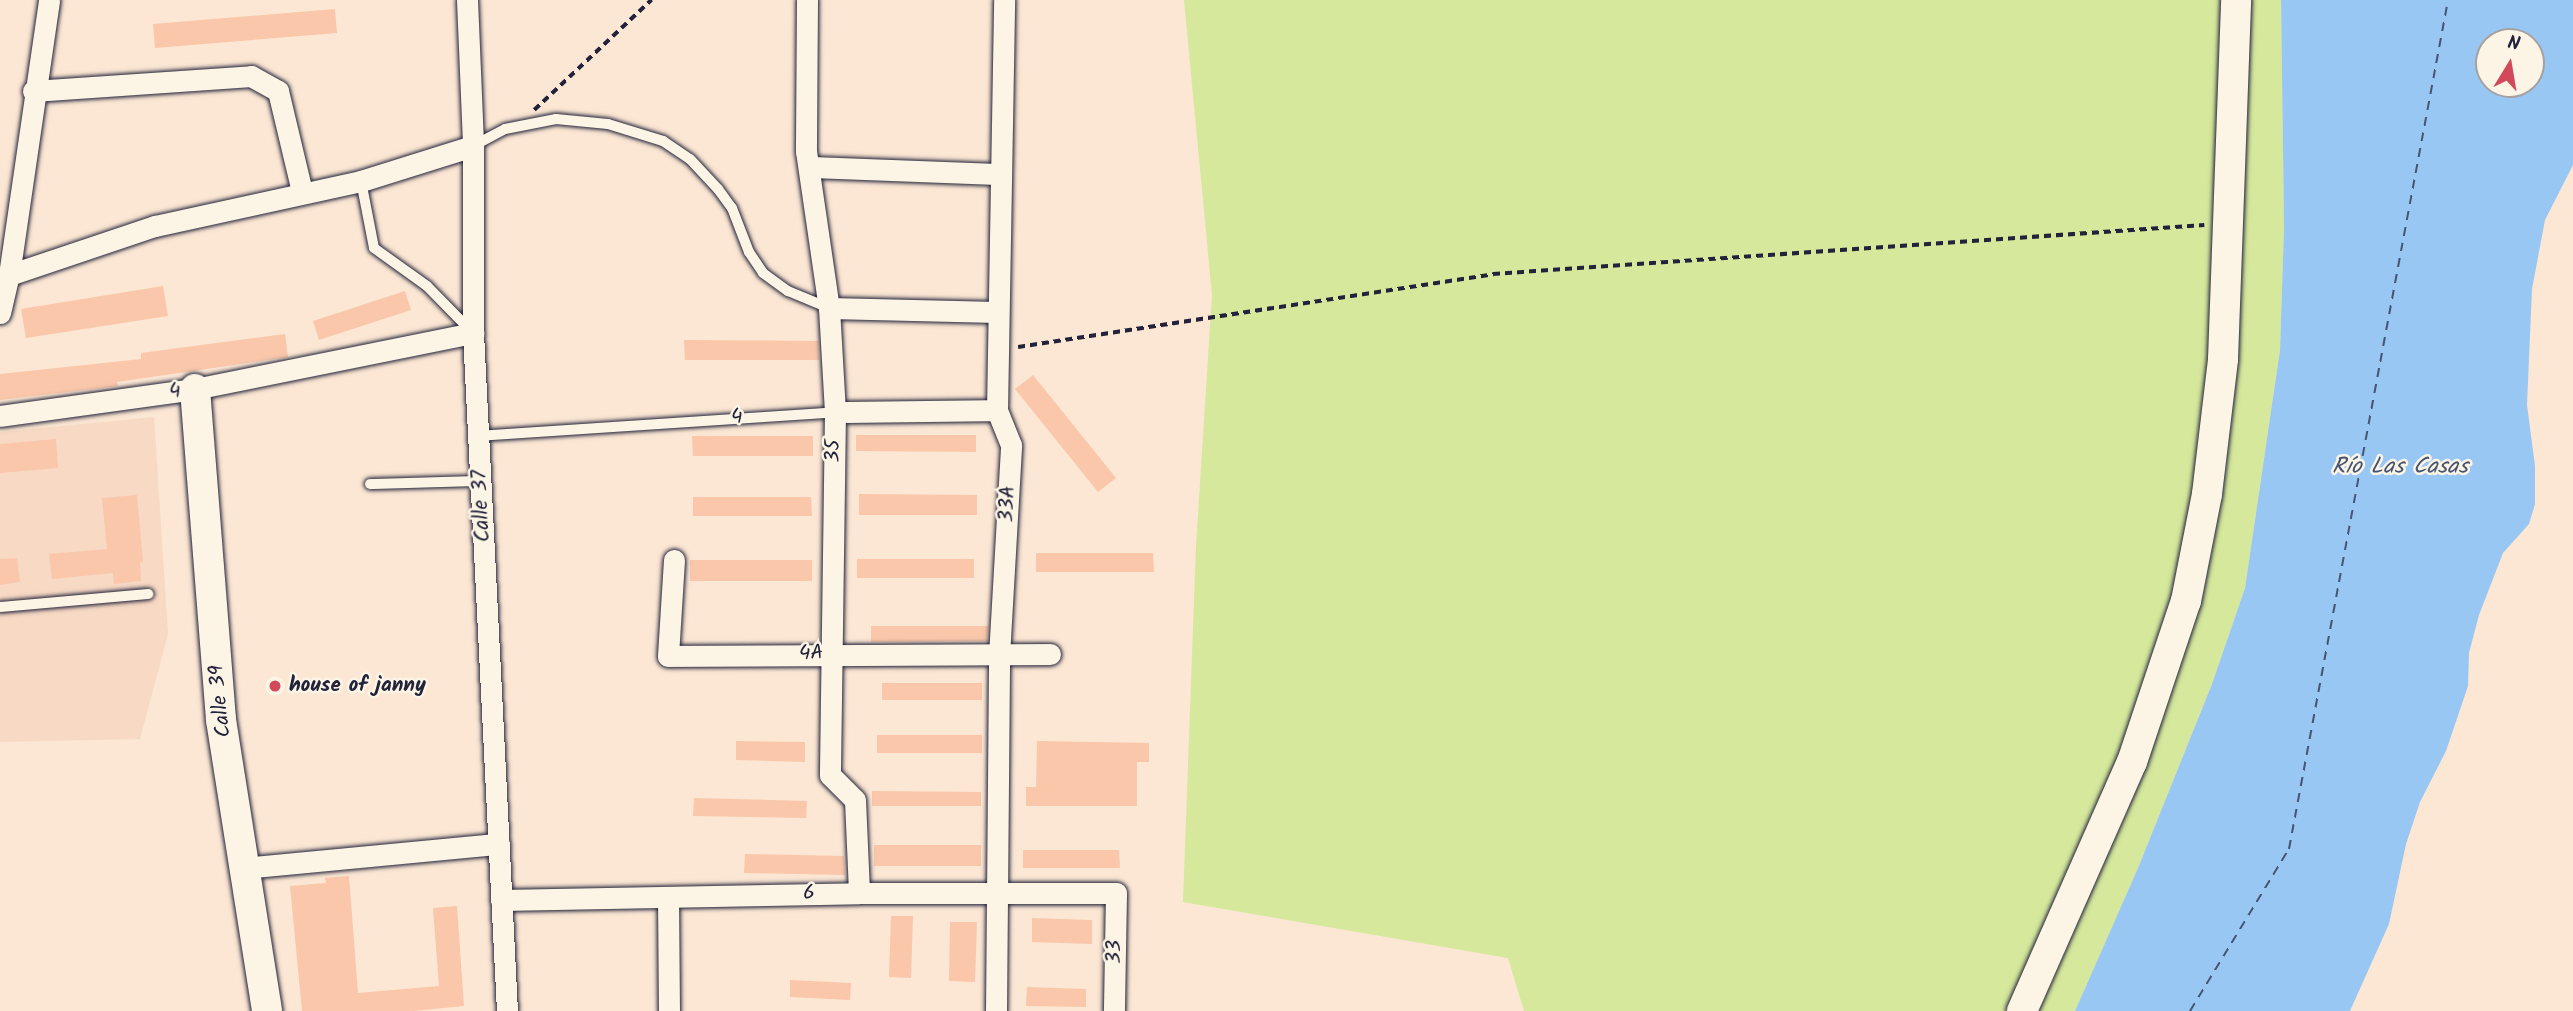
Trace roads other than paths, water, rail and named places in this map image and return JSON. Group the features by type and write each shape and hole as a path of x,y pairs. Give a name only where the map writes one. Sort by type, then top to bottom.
{"street":[{"path":"0,313 9,275 48,0"},
{"name":"Calle 37","path":"467,0 473,146 473,333 507,1011"},
{"name":"35","path":"807,0 809,167 829,308 835,412 830,775 855,800 859,893"},
{"name":"33A","path":"996,1011 999,656 1011,445 997,410 996,350 1004,0"},
{"path":"2022,1011 2132,762 2186,601 2207,494 2223,359 2236,0"},
{"path":"33,91 251,76 278,91 302,192"},
{"path":"9,275 155,226 361,181 473,146"},
{"path":"809,167 1000,174"},
{"path":"829,308 997,312"},
{"name":"4","path":"0,416 195,389 473,333"},
{"name":"Calle 39","path":"195,389 222,720 267,1011"},
{"name":"4","path":"835,412 997,410"},
{"name":"4A","path":"674,561 668,656 999,656 1049,653"},
{"path":"243,868 499,844"},
{"name":"6","path":"502,900 859,893 1116,893"},
{"name":"33","path":"1114,1011 1116,893"},
{"path":"668,897 668,1011"}],"lane":[{"path":"473,146 505,129 530,122 563,119 608,124 676,147 703,172 732,208 749,252 763,273 788,291 829,308"},
{"path":"361,181 374,248 427,286 473,333"},
{"name":"4","path":"478,436 835,412"},
{"path":"370,484 480,481"},
{"path":"0,607 148,594"}],"water":[{"name":"Río Las Casas","path":"2281,0 2573,0 2573,165 2545,220 2532,289 2527,405 2535,466 2535,504 2529,524 2503,553 2479,615 2469,653 2468,686 2446,751 2420,802 2406,844 2389,924 2350,1011 2075,1011 2138,868 2212,684 2245,588 2280,350 2284,227"}],"place":[{"name":"house of janny","path":"275,686"}]}
